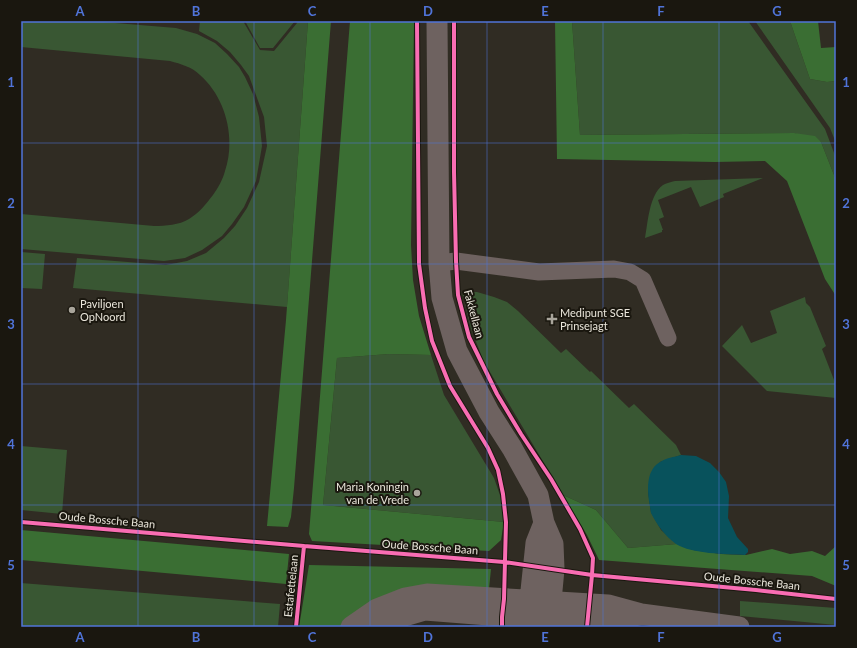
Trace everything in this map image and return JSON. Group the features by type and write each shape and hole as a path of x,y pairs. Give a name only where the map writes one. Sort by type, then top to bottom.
{"street":[{"path":"437,21 439,263 442,298 457,351 489,412 512,448 538,494 544,523 553,544 554,569 551,601 539,619"},
{"path":"439,263 456,261 539,272 614,269 630,272 643,280 668,338"},
{"path":"539,619 530,600 536,543 544,523"},
{"path":"351,627 377,609 405,598 427,594 608,605 641,614 739,627"},
{"path":"376,627 384,622 425,610 607,623 641,614"}],"green space":[{"path":"21,21 91,21 176,28 197,34 215,43 227,54 239,67 253,94 259,117 262,146 256,181 244,207 222,236 202,250 185,258 164,261 21,249 21,214 154,226 181,223 193,217 213,195 223,177 228,158 229,132 222,107 216,95 209,84 190,68 170,61 21,47"},
{"path":"200,21 243,21 260,50 274,51 298,21 308,21 287,307 73,288 77,258 166,265 187,261 206,253 224,238 235,226 247,208 259,182 267,146 264,117 249,76 230,52 217,41 199,31"},
{"path":"245,21 295,21 273,48 260,48"},
{"path":"308,21 331,21 294,488 291,517 288,527 267,526 286,320"},
{"path":"350,21 414,21 411,245 413,280 419,316 431,355 389,354 337,358 323,505 504,522 501,540 489,551 312,541 309,534"},
{"path":"555,21 572,21 580,135 794,133 815,136 821,142 836,180 836,296 825,279 787,181 765,161 715,162 557,159"},
{"path":"572,21 748,21 825,129 836,158 836,180 821,142 794,133 580,135"},
{"path":"755,21 790,21 810,79 827,82 836,81 836,143 830,128"},
{"path":"790,21 818,21 821,48 836,47 836,81 827,82 810,79"},
{"path":"763,178 723,194 724,197 700,207 691,187 658,200 664,217 659,219 663,230 662,232 645,238 652,202 658,190 664,184 675,181"},
{"path":"21,252 45,254 42,289 21,288"},
{"path":"462,292 477,292 507,302 561,353 566,349 629,408 634,404 676,445 681,455 660,462 648,492 651,512 661,530 677,544 628,548 596,510 563,495 484,362 471,329"},
{"path":"805,297 806,303 810,307 826,346 822,349 836,385 836,398 767,391 722,346 742,325 751,343 777,333 770,311"},
{"path":"389,354 431,355 444,395 494,478 502,501 504,522 323,505 337,358"},
{"path":"21,446 67,450 62,514 21,510"},
{"path":"563,495 596,510 628,548 677,544 693,550 721,554 746,555 772,549 790,554 812,551 825,556 836,546 836,586 812,576 599,560 587,535"},
{"path":"21,530 289,554 286,584 21,560"},
{"path":"309,565 491,569 489,589 341,627 299,627"},
{"path":"21,583 280,604 278,627 21,627"},
{"path":"740,601 836,608 836,625 740,616"}],"water":[{"path":"681,455 696,456 710,463 726,482 729,496 728,518 737,537 748,549 748,552 745,555 709,553 691,550 676,544 668,537 656,522 651,513 648,496 650,474 660,462"}],"cycle path":[{"path":"417,21 419,264 425,308 432,341 450,386 488,448 498,470 503,494 506,522 502,627"},
{"name":"Fakkellaan","path":"454,21 454,172 458,295 469,337 497,394 551,479 580,529 593,558 587,627"},
{"name":"Oude Bossche Baan","path":"21,522 504,562 592,575 836,599"},
{"name":"Estafettelaan","path":"296,627 304,546"}],"place":[{"name":"Paviljoen OpNoord","path":"72,310"},
{"name":"Medipunt SGE Prinsejagt","path":"552,319"},
{"name":"Maria Koningin van de Vrede","path":"417,493"}]}
